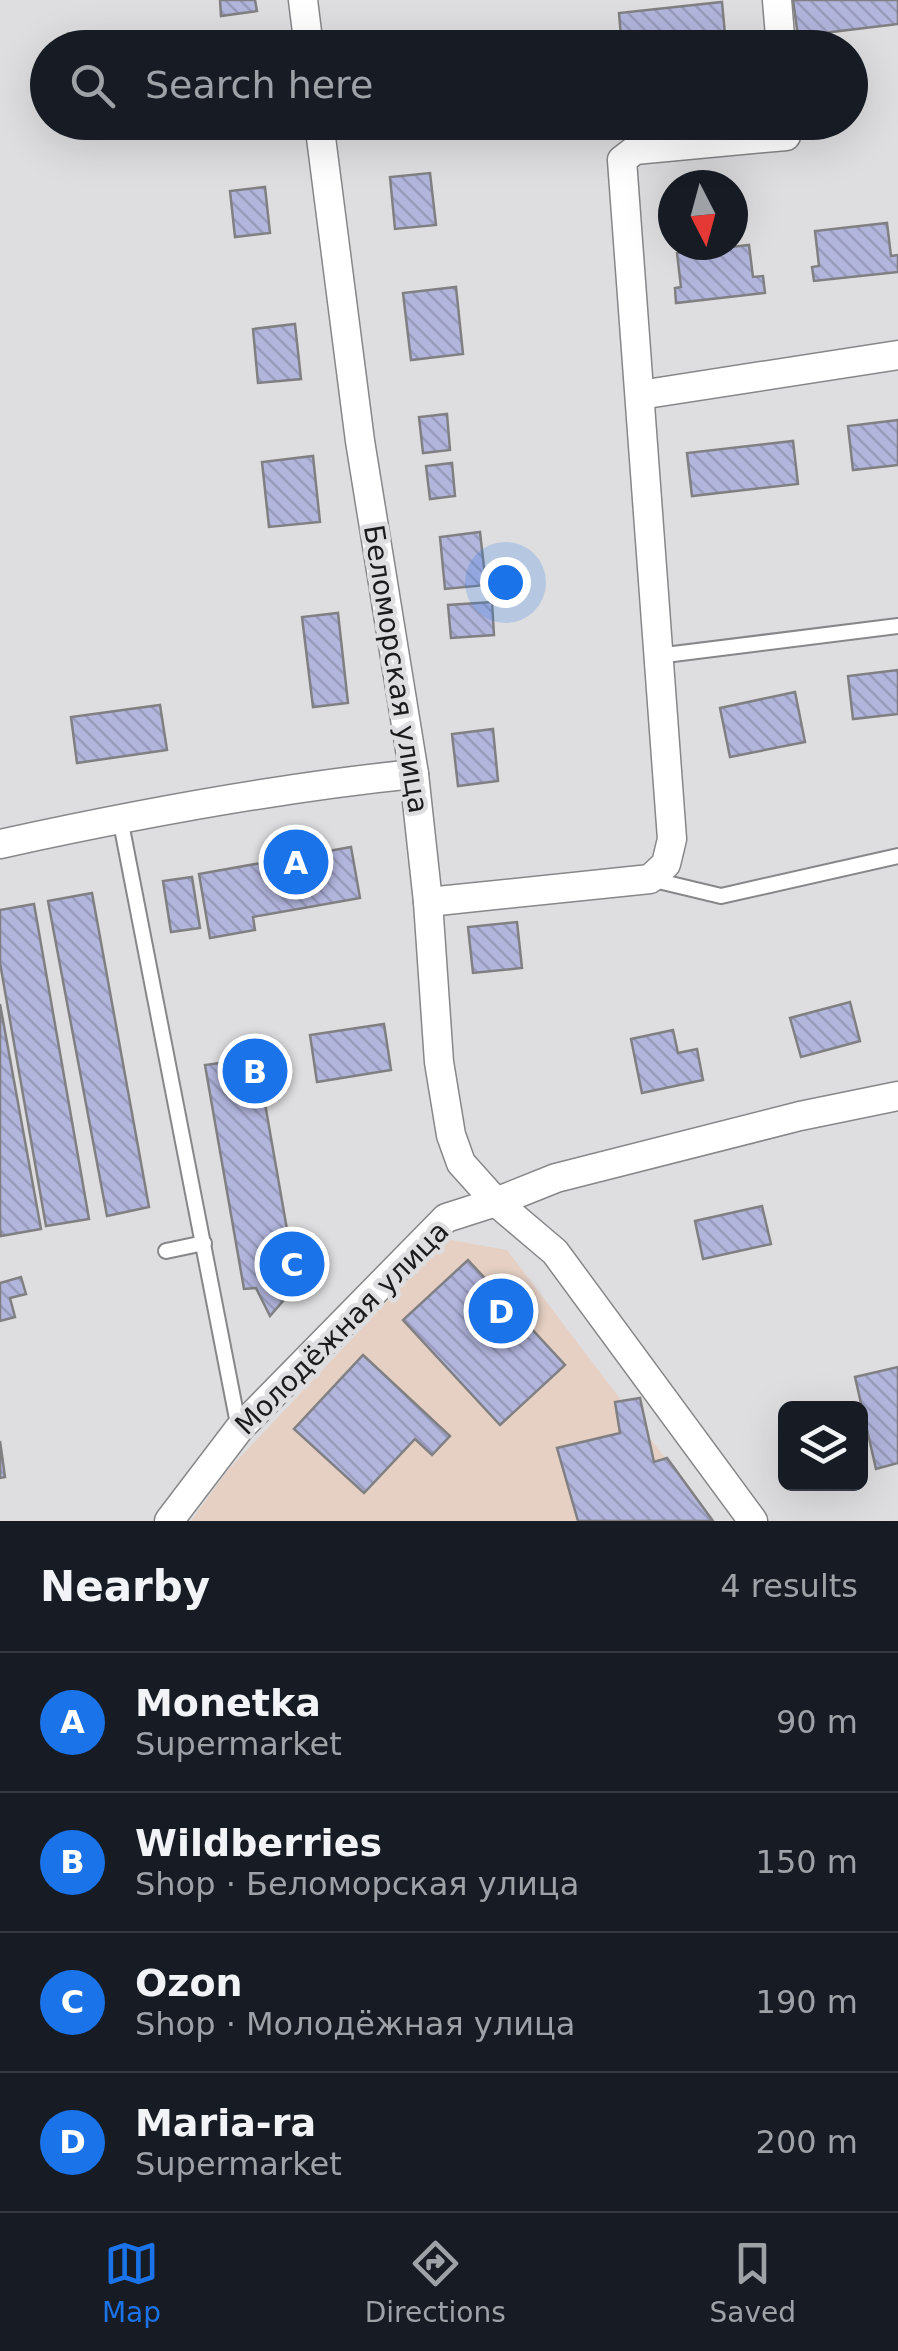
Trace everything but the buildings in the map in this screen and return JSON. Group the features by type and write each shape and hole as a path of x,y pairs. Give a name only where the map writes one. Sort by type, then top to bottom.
{"street":[{"path":"302,0 306,30"},
{"path":"777,0 780,30"},
{"name":"Беломорская улица","path":"320,140 360,440 414,774 439,1062 451,1135 462,1163 496,1202 555,1252 753,1521"},
{"path":"428,902 650,879 666,864 672,839 622,160 635,150 743,140"},
{"path":"640,395 898,355"},
{"path":"0,844 120,818 343,781 414,774"},
{"name":"Молодёжная улица","path":"169,1521 239,1429 446,1218 556,1178 800,1116 898,1096"}],"lane":[{"path":"657,656 898,626"},
{"path":"120,818 239,1429"},
{"path":"650,879 720,896 898,856"},
{"path":"166,1251 204,1243"}],"shaded area":[{"path":"446,1239 507,1250 713,1521 191,1521 227,1471"}],"place":[{"name":"Monetka","path":"296,862"},
{"name":"Wildberries","path":"255,1071"},
{"name":"Ozon","path":"292,1264"},
{"name":"Maria-ra","path":"501,1311"}]}
